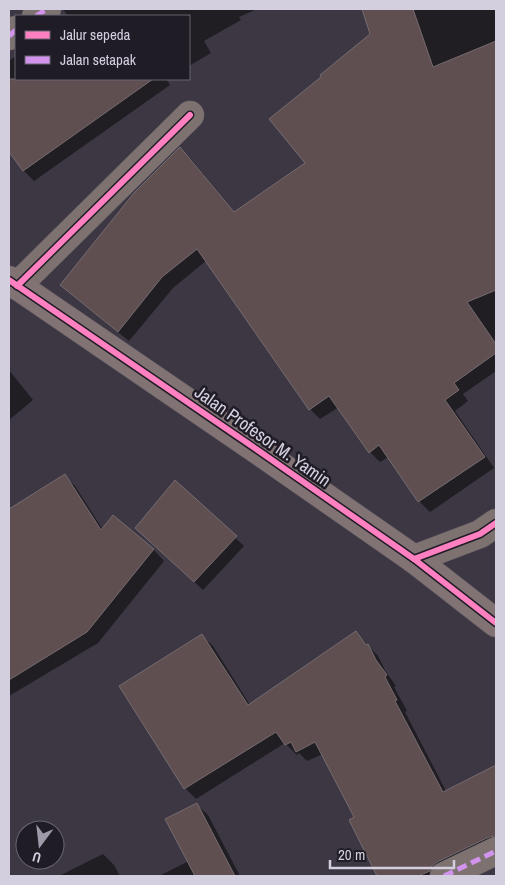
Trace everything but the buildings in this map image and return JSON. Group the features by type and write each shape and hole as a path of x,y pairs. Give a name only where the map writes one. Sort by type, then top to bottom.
{"main road":[{"name":"Jalan Profesor M. Yamin","path":"13,283 414,559 496,623"}],"street":[{"path":"13,283 190,115"},
{"path":"414,559 480,534 496,523"},
{"path":"444,876 496,851"}],"marked path":[{"path":"38,15 47,9"},
{"path":"9,36 15,31"},
{"path":"444,876 496,851"}],"cycle path":[{"path":"17,286 190,115"},
{"path":"9,280 414,559 496,623"},
{"path":"414,559 480,534 496,523"}]}
